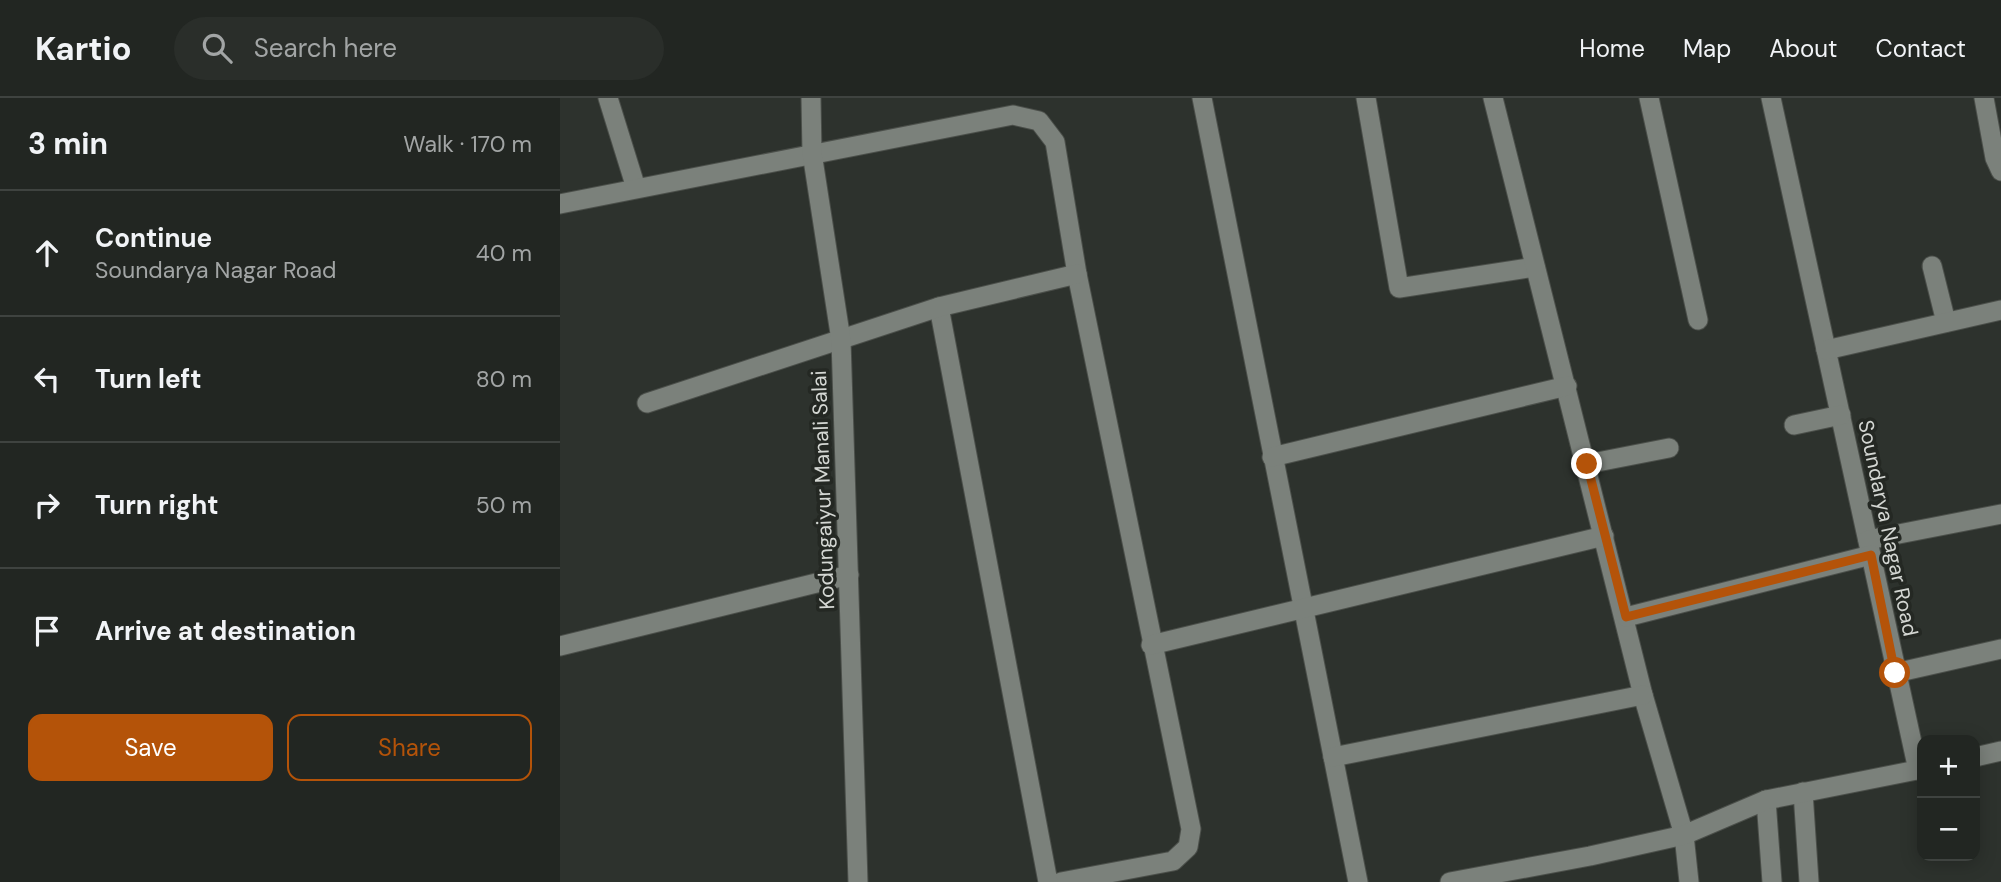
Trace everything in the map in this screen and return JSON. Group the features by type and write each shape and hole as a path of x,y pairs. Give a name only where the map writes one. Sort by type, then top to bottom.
{"street":[{"path":"608,98 636,188"},
{"name":"Kodungaiyur Manali Salai","path":"811,98 812,153 841,340 858,882"},
{"path":"1202,98 1358,882"},
{"path":"1366,98 1399,288 1535,267"},
{"path":"1493,98 1626,617 1643,695 1684,835 1689,882"},
{"path":"1649,98 1698,320"},
{"name":"Soundarya Nagar Road","path":"1771,98 1870,547 1895,673 1917,758"},
{"path":"1984,98 1995,158 2001,171"},
{"path":"560,204 1013,116 1039,121 1055,142 1077,274 1191,829 1188,847 1173,861 1061,882"},
{"path":"1932,266 1946,322"},
{"path":"647,403 939,307 1077,274"},
{"path":"939,307 1048,882"},
{"path":"1826,350 2001,310"},
{"path":"1272,457 1567,386"},
{"path":"1794,425 1840,415"},
{"path":"1587,464 1669,448"},
{"path":"1626,617 1870,547 2001,514"},
{"path":"1152,645 1604,536"},
{"path":"560,646 849,575"},
{"path":"1895,673 2001,649"},
{"path":"1333,757 1643,695"},
{"path":"1980,756 2001,751"},
{"name":"Soundarya Nagar Road","path":"1450,882 1547,873 1684,835 1766,800 1917,771"},
{"path":"1803,792 1809,882"},
{"path":"1766,800 1772,882"}],"route":[{"path":"1587,464 1626,617 1871,555 1895,673"}]}
